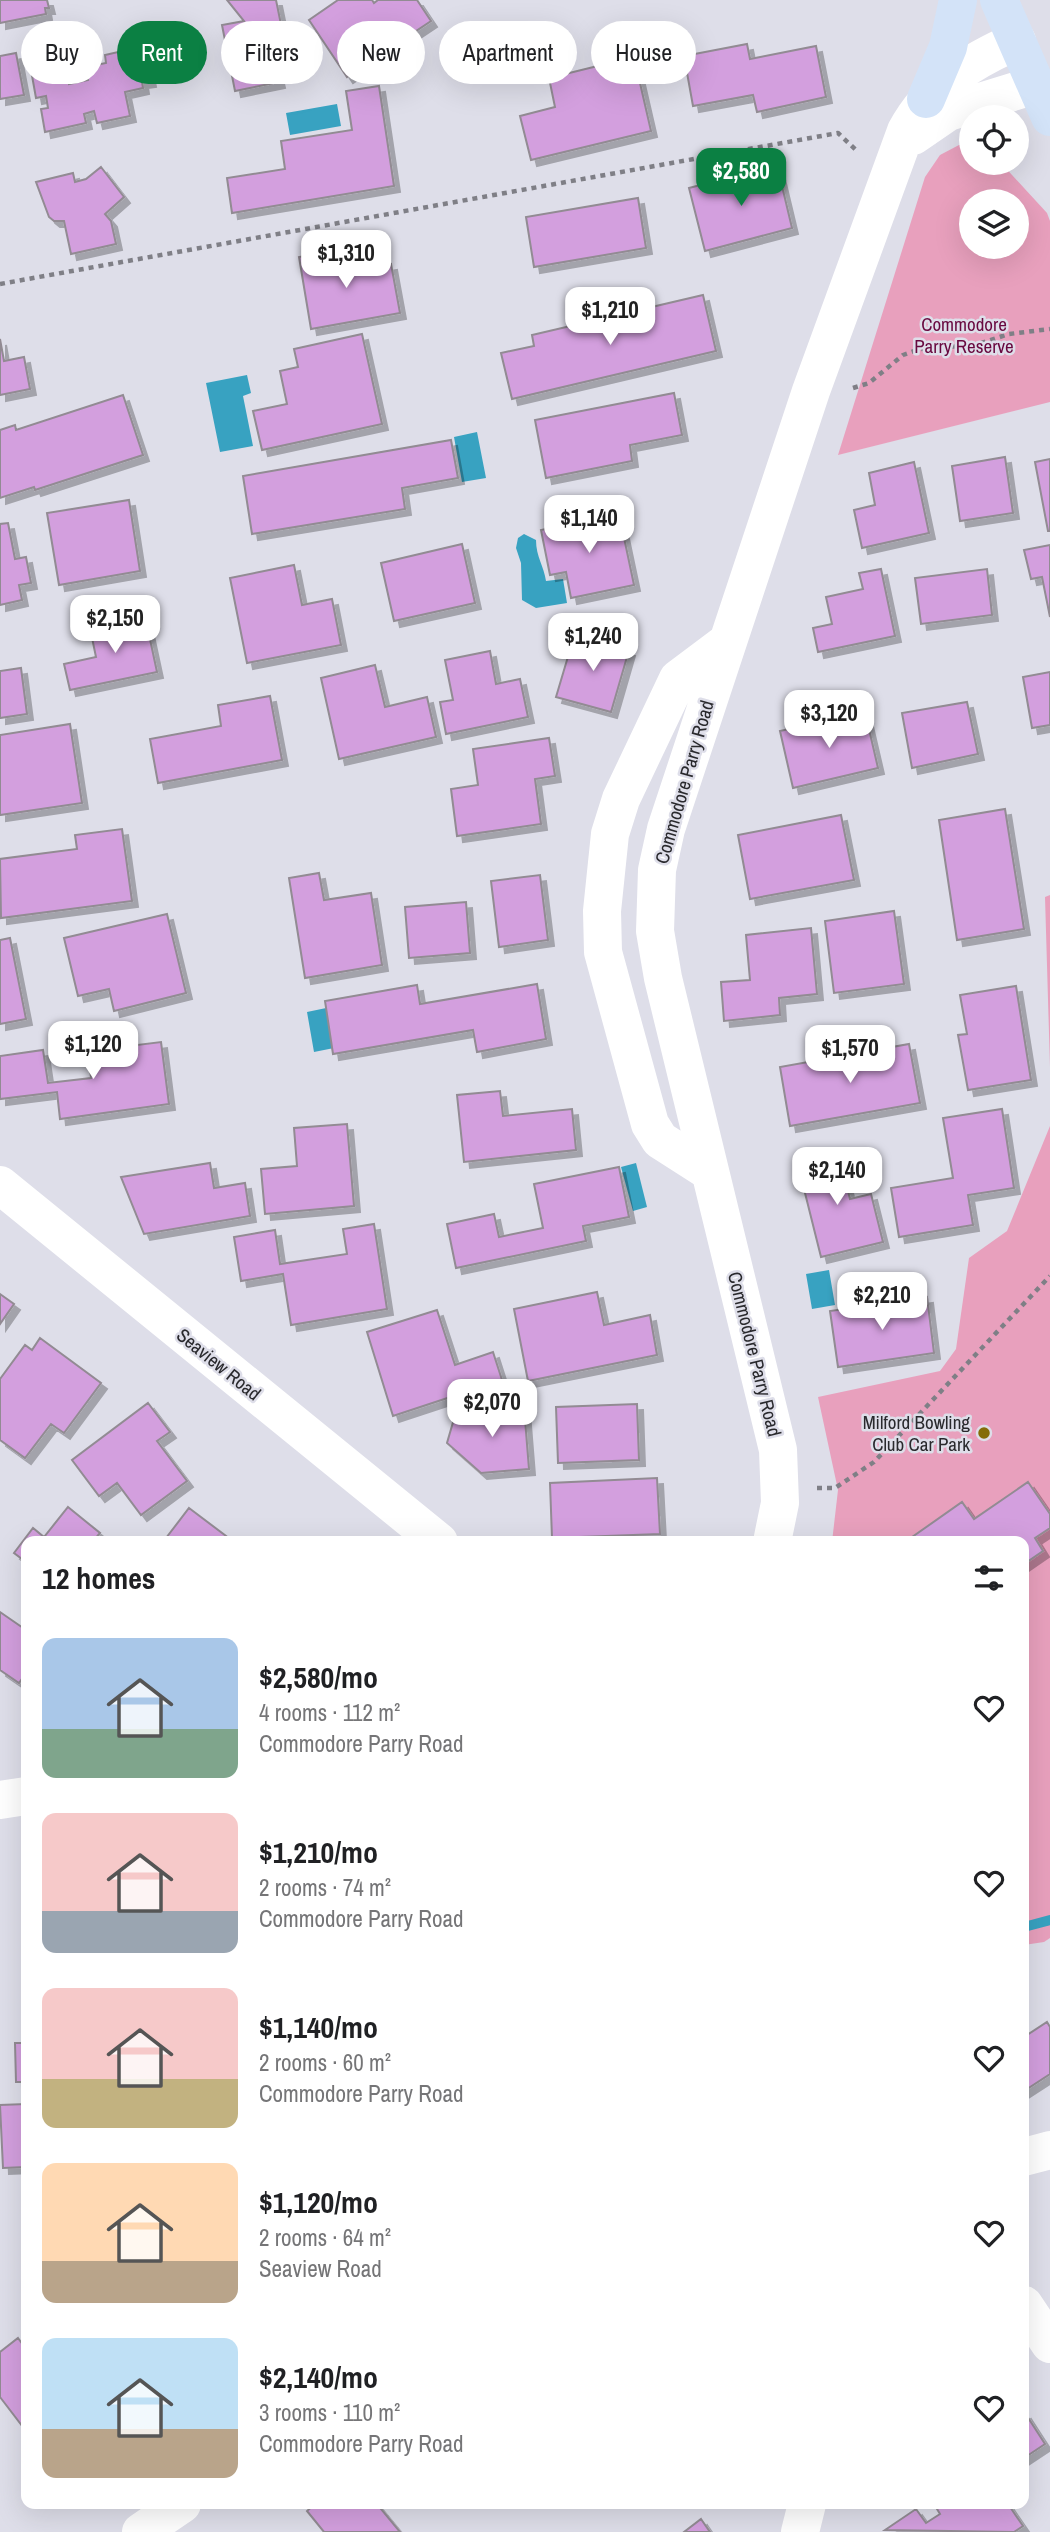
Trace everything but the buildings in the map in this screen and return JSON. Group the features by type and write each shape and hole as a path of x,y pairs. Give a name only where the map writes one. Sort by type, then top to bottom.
{"main road":[{"path":"926,99 948,47 958,0"},
{"path":"999,0 1043,101"}],"street":[{"name":"Commodore Parry Road","path":"773,1536 780,1503 778,1450 663,978 654,930 657,870 666,829 726,643 811,391 906,131 926,99 947,80 983,56 1017,41"},
{"name":"Commodore Parry Road","path":"890,172 918,130 935,119 971,104 1043,101"},
{"path":"710,1172 660,1140 650,1124 603,952 602,911 610,834 621,799 678,680 726,643"},
{"name":"Seaview Road","path":"0,1185 432,1536"},
{"path":"0,1800 21,1797"},
{"path":"1029,2156 1050,2150"},
{"path":"1029,2312 1050,2344"},
{"path":"141,2532 175,2509"},
{"path":"800,2532 806,2509"}],"path":[{"path":"0,284 838,132 890,172"},
{"path":"811,391 859,387 903,355 920,349 975,345 1009,334 1050,329"},
{"path":"811,1488 835,1488 874,1462 1050,1276"}],"green space":[{"name":"Commodore Parry Reserve","path":"959,145 959,175 1012,175 1025,189 959,189 959,259 1029,259 1029,193 1047,213 1050,221 1050,402 838,455 925,177 940,155"},
{"path":"1050,895 1050,1067 1045,897"},
{"path":"1050,1126 1050,1938 1044,1942 1029,1944 1029,1536 833,1536 838,1490 818,1397 940,1371 956,1349 969,1258 1007,1231"}],"water":[{"path":"337,104 341,126 290,135 286,113"},
{"path":"247,375 251,393 243,396 253,446 220,452 206,383"},
{"path":"477,432 486,478 462,482 454,437"},
{"path":"524,534 536,540 546,581 563,579 567,603 536,608 522,600 521,563 516,548 518,538"},
{"path":"331,1007 339,1047 314,1052 307,1012"},
{"path":"636,1163 647,1207 633,1211 621,1167"},
{"path":"829,1270 835,1305 812,1309 806,1274"}],"waterway":[{"path":"1029,1926 1050,1920"}],"place":[{"name":"Milford Bowling Club Car Park","path":"984,1433"}]}
